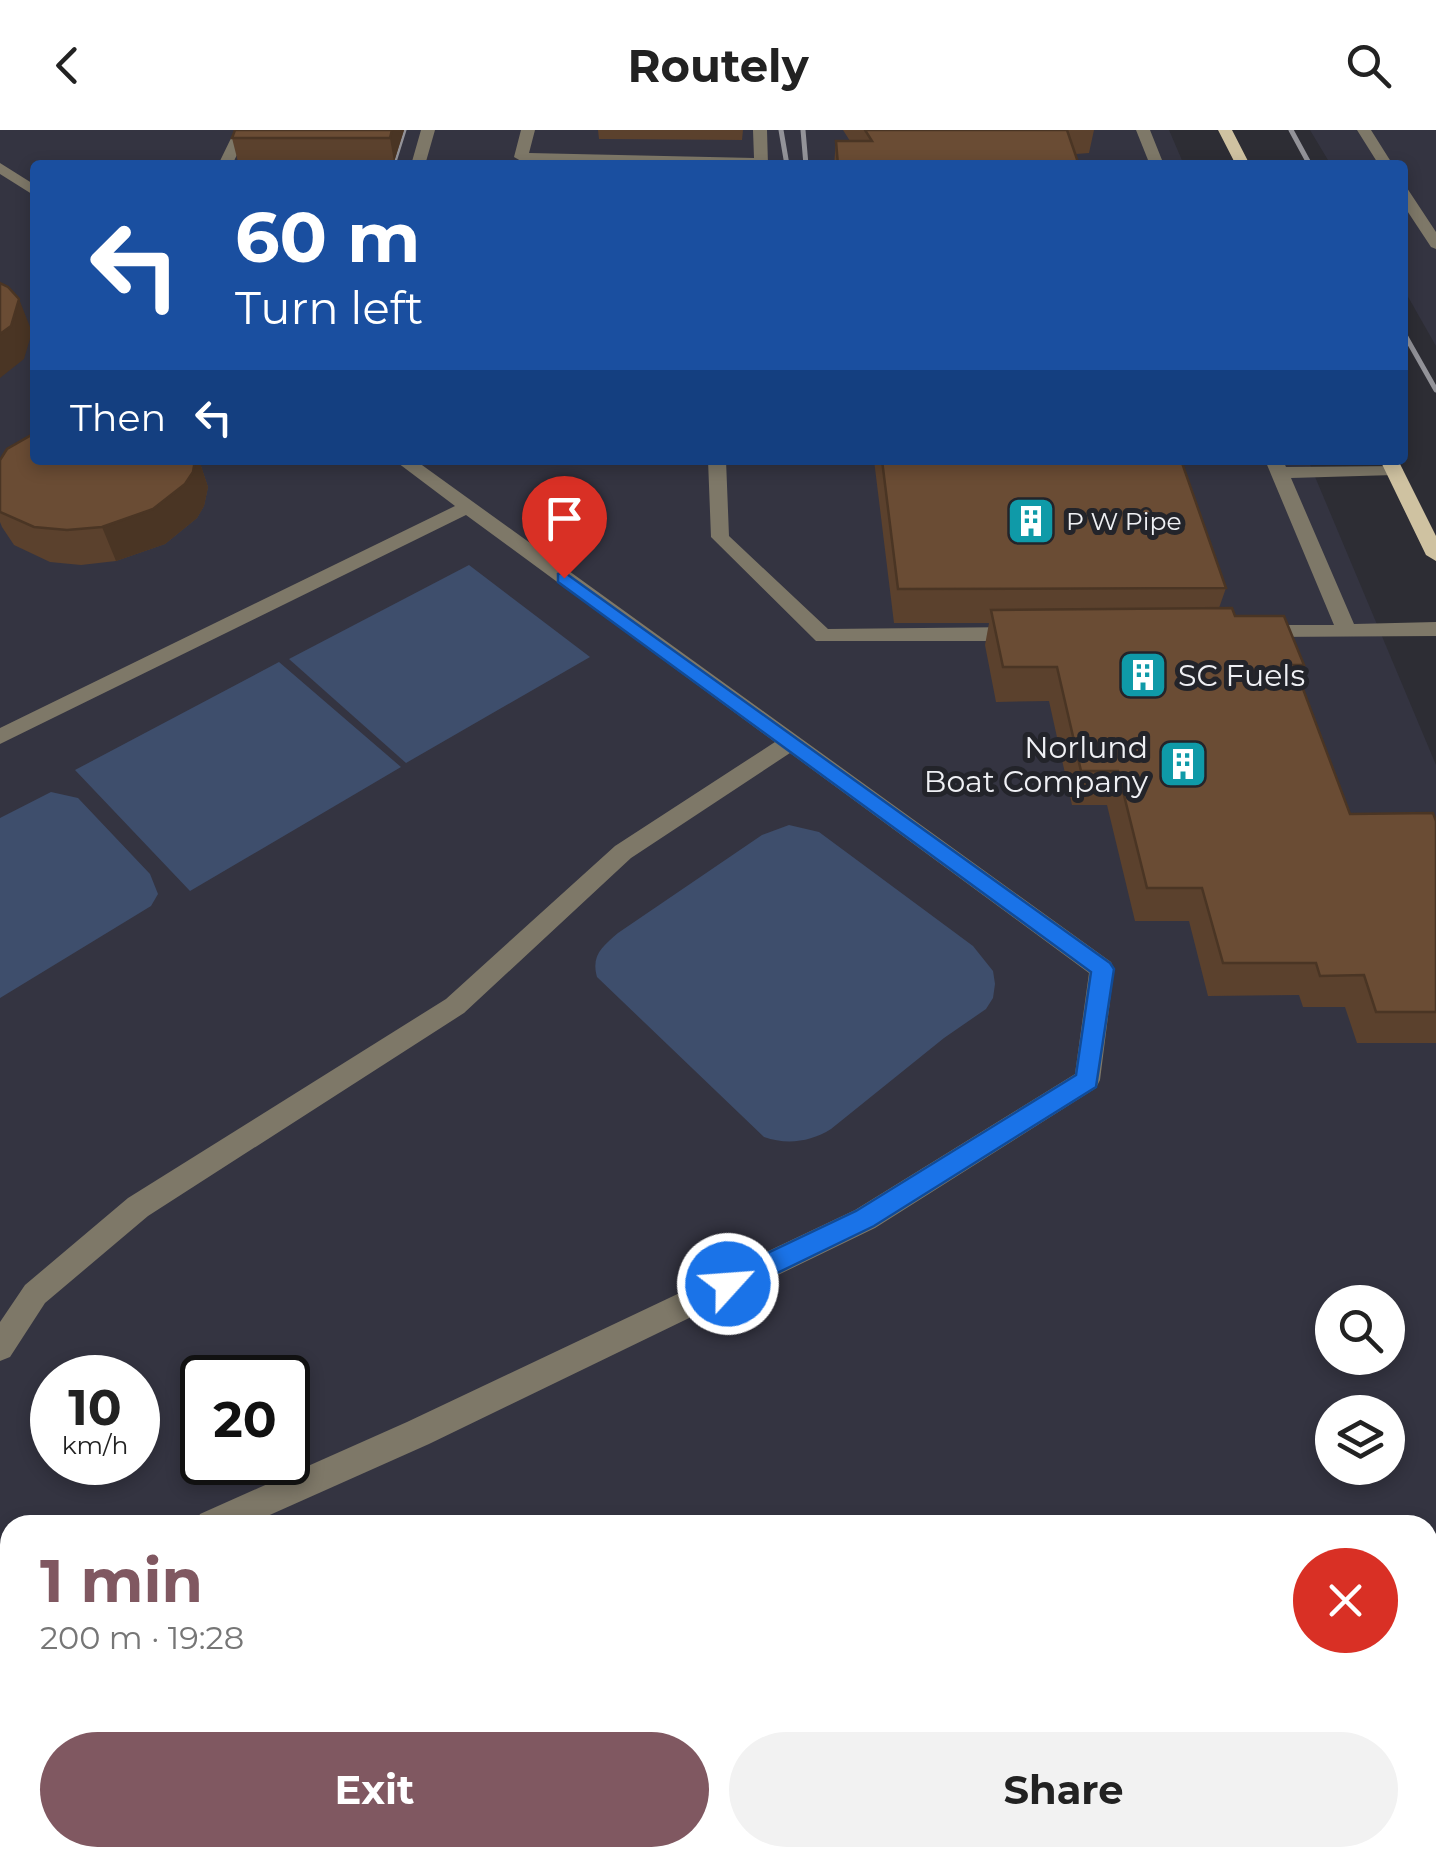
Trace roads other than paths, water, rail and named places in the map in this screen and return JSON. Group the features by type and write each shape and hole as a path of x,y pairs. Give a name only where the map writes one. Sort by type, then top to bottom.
{"main road":[{"path":"1225,130 1240,160"},
{"path":"1392,465 1436,554"}],"lane":[{"path":"227,160 242,130"},
{"path":"419,160 428,130"},
{"path":"528,130 521,157 641,160"},
{"path":"760,130 761,160"},
{"path":"1143,130 1155,160"},
{"path":"1364,130 1383,160"},
{"path":"0,167 30,188"},
{"path":"1408,200 1436,244"},
{"path":"234,1515 418,1433 865,1218 1088,1080 1102,969 410,465"},
{"path":"718,465 720,537 823,636 1036,634"},
{"path":"1347,631 1276,466 1392,465"},
{"path":"0,736 468,507"},
{"path":"1230,632 1436,628"},
{"path":"0,1346 35,1294 138,1207 455,1006 624,852 790,742"}],"water":[{"path":"469,565 590,657 406,763 289,659"},
{"path":"279,662 401,767 190,891 75,770"},
{"path":"51,792 78,798 150,874 158,894 151,906 0,998 0,818"},
{"path":"789,825 819,832 973,946 993,971 995,984 986,1009 831,1129 815,1137 790,1141 764,1137 597,977 596,963 603,947 618,933 762,835"}],"railway":[{"path":"282,160 294,130"},
{"path":"315,160 327,130"},
{"path":"344,160 355,130"},
{"path":"395,160 404,130"},
{"path":"781,130 786,160"},
{"path":"803,130 806,160"},
{"path":"1291,130 1307,160"},
{"path":"1408,341 1436,390"}],"place":[{"name":"P W Pipe","path":"1031,521"},
{"name":"SC Fuels","path":"1143,675"},
{"name":"Norlund Boat Company","path":"1183,764"}]}
